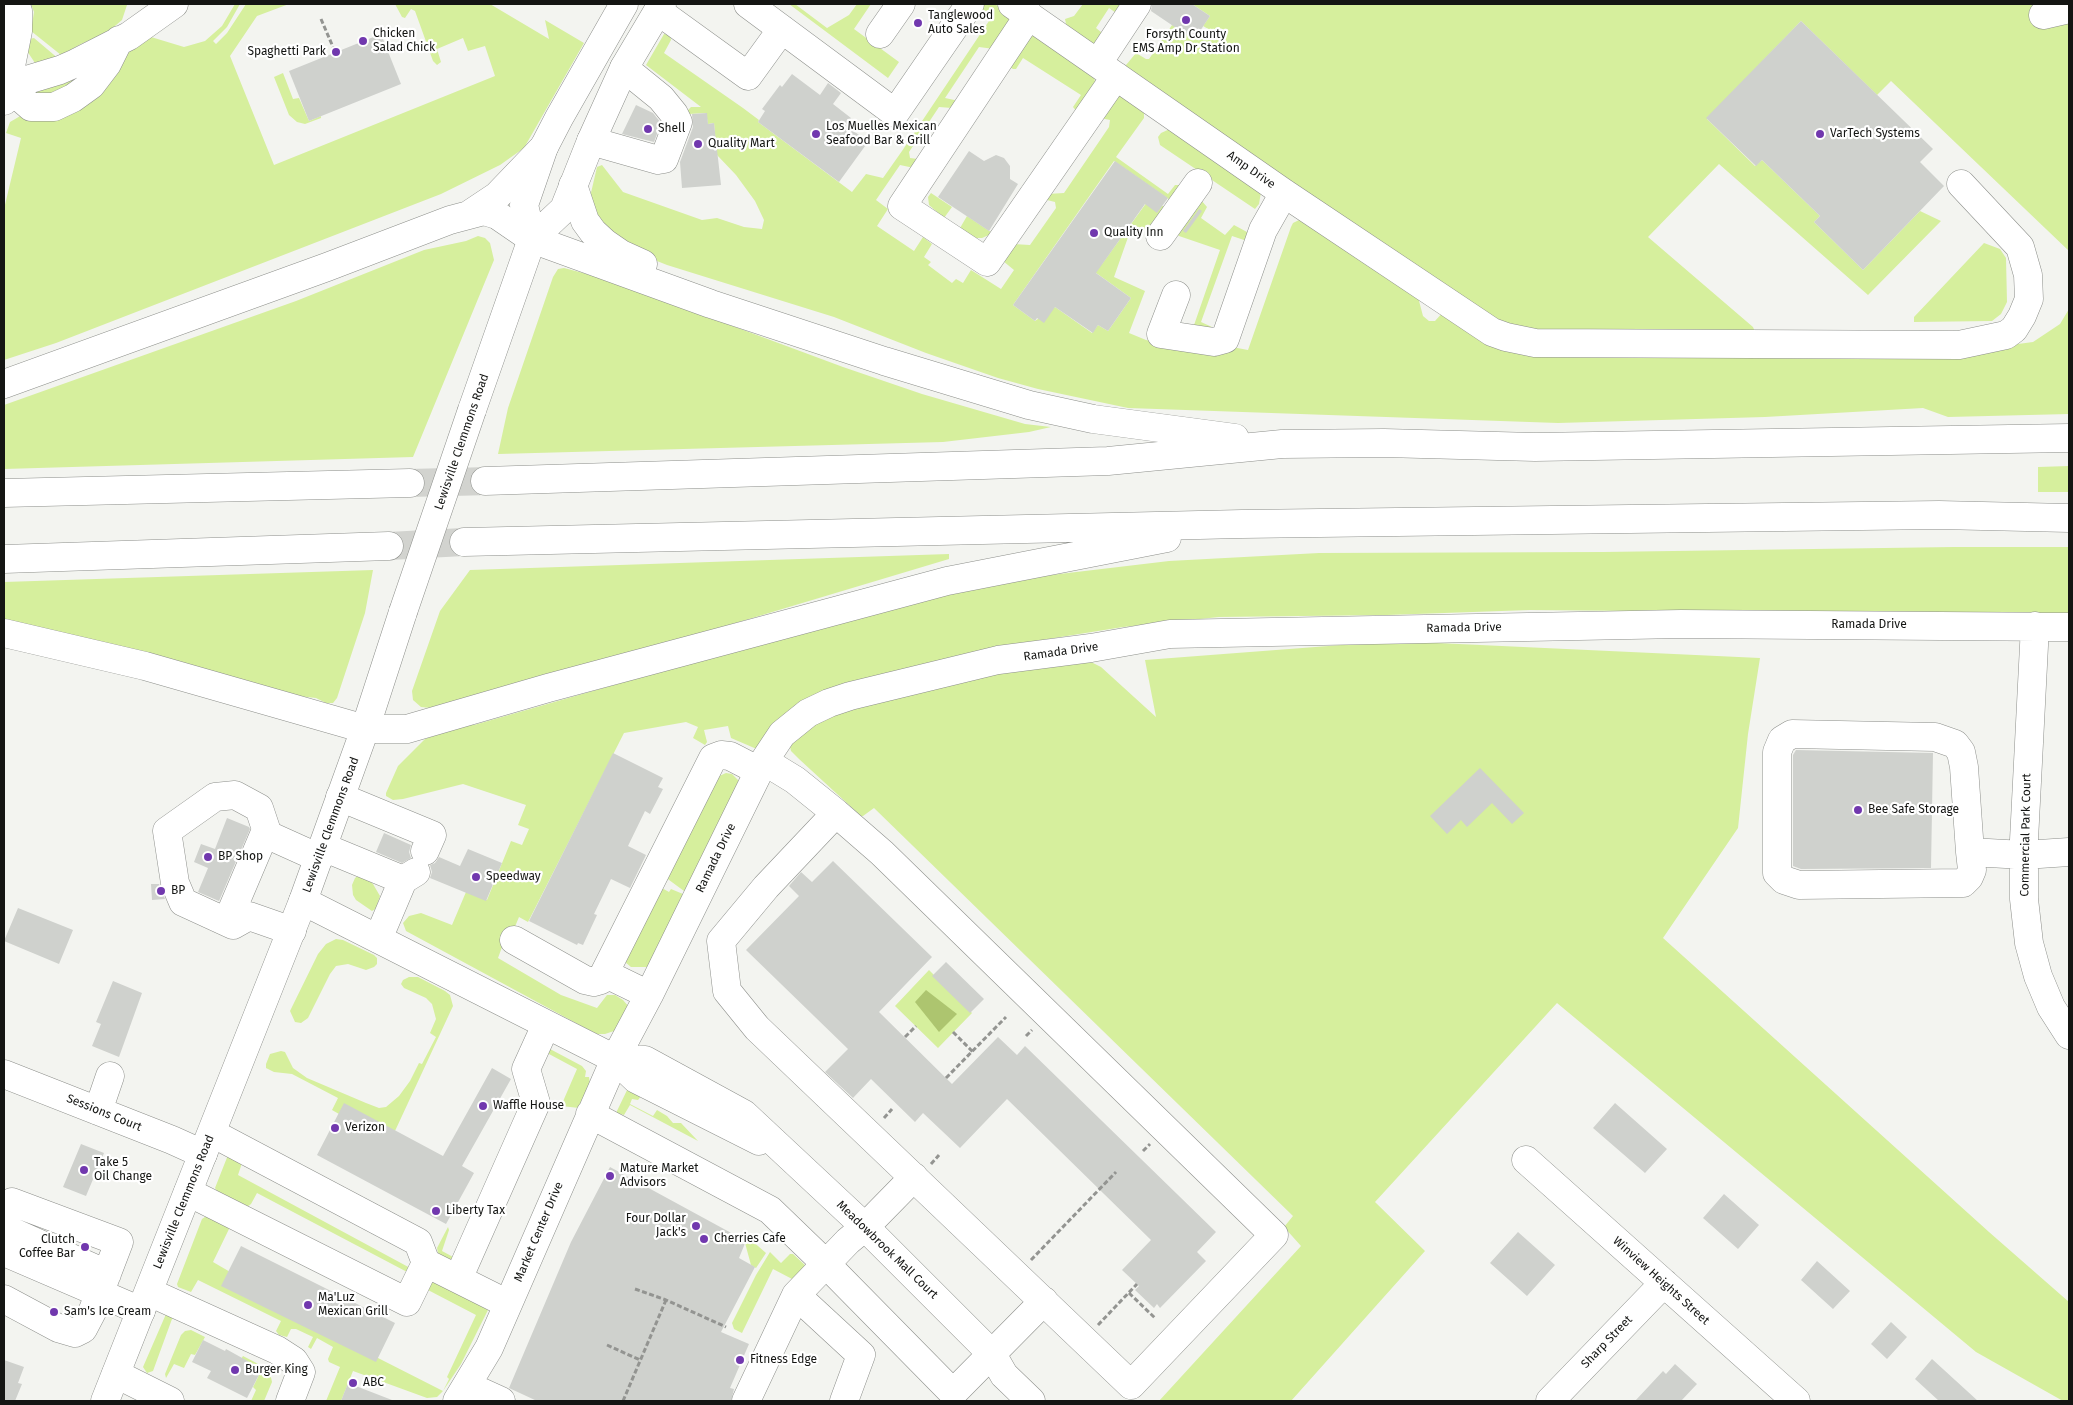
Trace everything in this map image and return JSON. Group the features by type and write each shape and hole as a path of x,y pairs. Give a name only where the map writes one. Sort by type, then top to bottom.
{"main road":[{"path":"12,4 18,11 18,31 5,94 32,107 54,107 73,98 91,85 107,64 119,40 129,36 174,4"},
{"path":"532,239 524,206 544,147 624,4"},
{"path":"748,4 896,113 970,4"},
{"path":"880,34 901,4"},
{"path":"1034,11 902,206 987,262 1107,69 1137,4"},
{"path":"660,7 748,76 782,29"},
{"name":"Lewisville Clemmons Road","path":"105,1401 303,901 365,729 403,612 532,239 564,209 591,141 624,68 660,7"},
{"path":"2043,15 2069,9"},
{"name":"Amp Drive","path":"1034,11 1107,69 1284,193 1492,332 1535,343 1959,345 2006,335 2014,329 2029,299 2028,275 2020,247 1961,184"},
{"path":"591,141 658,160 664,159 678,122 661,98 624,68"},
{"path":"470,214 497,196 544,147"},
{"path":"1160,236 1198,183"},
{"path":"574,185 585,221 605,243 621,254 661,273 711,304"},
{"path":"1176,294 1161,334 1214,342 1225,339 1263,230 1284,193"},
{"path":"4,384 327,267 450,220 484,212 498,215 532,239 711,304 884,361 1029,405 1093,419 1282,444"},
{"path":"485,481 1108,461 1282,444 1384,443 1535,447 2069,438"},
{"path":"4,493 410,483"},
{"path":"464,542 1242,524 1939,515 2069,518"},
{"path":"4,633 145,666 365,729 407,729 548,688 947,581 1242,524"},
{"path":"4,559 389,546"},
{"name":"Ramada Drive","path":"615,1059 649,995 762,766 782,734 808,713 829,703 998,660 1092,648 1170,634 1681,624 2069,627"},
{"name":"Commercial Park Court","path":"2035,626 2024,855 2024,899 2029,943 2038,976 2051,1007 2069,1035"},
{"path":"1792,734 1925,737 1945,739 1955,744 1961,752 1964,767 1970,852 1972,870 1969,877 1963,883 1799,886 1784,880 1778,873 1776,752 1782,740 1792,734"},
{"path":"514,940 585,980 594,982 601,980 606,974 713,758 721,755 730,756 762,766 795,780 836,813 882,853 1274,1235 1131,1385 757,1028 727,991 721,942 766,887 836,813"},
{"path":"292,930 250,916 232,925 183,902 175,883 166,831 215,797 236,795 259,808 268,835 321,852 415,868"},
{"path":"340,797 432,835 378,938"},
{"path":"227,922 266,830"},
{"path":"1970,852 2024,855 2069,852"},
{"path":"303,901 615,1059"},
{"path":"606,974 649,995"},
{"path":"458,1279 536,1102 526,1069 546,1025"},
{"name":"Market Center Drive","path":"462,1394 489,1348 615,1059"},
{"name":"Meadowbrook Mall Court","path":"615,1059 645,1060 744,1114 865,1227 992,1354 1004,1375 1022,1398"},
{"name":"Sessions Court","path":"4,1074 172,1140 207,1144 418,1242 426,1263"},
{"path":"98,1111 110,1076"},
{"path":"590,1114 770,1210 826,1264 953,1394 1044,1301"},
{"name":"Winview Heights Street","path":"1526,1160 1796,1401"},
{"path":"746,1401 796,1295 914,1177"},
{"path":"188,1192 407,1302 426,1263 508,1304"},
{"path":"4,1300 58,1328 76,1333 83,1329 119,1242 8,1213"},
{"path":"4,1228 103,1284"},
{"path":"4,1252 103,1284 145,1302 277,1350 294,1361 301,1372 290,1401"},
{"name":"Sharp Street","path":"1550,1401 1664,1283"},
{"path":"796,1295 861,1355 844,1401"},
{"path":"116,1374 170,1401"},
{"path":"462,1394 501,1401"}],"path":[{"path":"322,20 332,47"},
{"path":"946,1078 1006,1017"},
{"path":"905,1037 916,1026"},
{"path":"953,1032 972,1052"},
{"path":"1038,1252 1116,1172"},
{"path":"1105,1318 1137,1284"},
{"path":"635,1289 666,1300 726,1328"},
{"path":"1129,1293 1155,1318"},
{"path":"623,1401 666,1300"},
{"path":"607,1345 640,1360"}],"shaded area":[{"path":"31,4 127,5 122,20 108,32 61,55 31,31 34,12"},
{"path":"235,4 240,4 227,27 213,41 216,44 227,33 246,4 289,4 257,16 230,56 274,165 495,76 485,46 468,51 463,38 437,49 441,62 437,65 433,61 415,11 411,9 405,18 402,17 395,4 490,4 549,39 545,20 584,43 524,148 500,165 441,194 56,343 4,360 4,209 21,138 6,133 10,122 128,53 133,47 151,37 184,47 205,41 222,26"},
{"path":"789,4 795,4 827,28 849,15 857,4 871,4 854,29 899,62 888,78"},
{"path":"983,4 995,4 1009,15 1010,22 994,49 979,47 945,98 959,101 952,108 939,107 909,152 910,158 918,159 914,168 900,165 876,200 888,209 877,226 914,251 923,237 932,244 924,257 931,262 928,265 952,283 956,279 963,283 971,270 1001,289 1014,270 1003,261 1013,244 1030,245 1056,208 1055,202 1047,200 1047,194 1064,193 1109,127 1110,120 1100,118 1119,96 1127,96 1144,112 1144,118 1116,157 1168,194 1175,185 1181,185 1173,202 1114,161 1013,305 1035,321 1055,307 1092,333 1098,325 1108,331 1131,298 1085,265 1102,264 1147,202 1155,200 1168,210 1152,231 1132,226 1114,277 1145,291 1129,333 1146,340 1219,353 1232,347 1248,350 1291,227 1293,223 1299,220 1311,223 1418,297 1423,316 1429,321 1435,321 1444,311 1481,336 1958,352 2033,342 2060,324 2069,309 2069,414 1948,417 1923,408 1765,417 1558,423 1128,408 1038,389 998,378 926,353 834,317 667,265 632,251 601,228 590,197 597,167 602,165 623,192 702,220 717,218 744,227 762,229 764,220 755,201 736,175 717,155 714,123 708,124 706,113 689,114 688,110 691,107 701,107 646,65 664,34 670,35 671,40 664,53 743,108 759,120 758,122 852,192 866,174 883,178 902,151 989,21 979,14"},
{"path":"1083,4 1126,4 1119,15 1109,8 1096,28 1106,36 1099,48 1067,28 1065,19 1074,16"},
{"path":"1192,4 2069,4 2069,251 1891,81 1877,95 1801,21 1707,119 1755,166 1762,160 1820,216 1814,222 1863,270 1920,211 1941,221 1868,295 1719,164 1648,237 1753,327 1755,332 1514,330 1125,71 1126,65 1136,53 1149,59 1172,25 1199,33 1205,37 1210,30 1203,26 1210,16"},
{"path":"1037,35 1093,74 1096,85 1077,112 1073,107 1081,95 1023,58 1016,69 1008,66 1031,36"},
{"path":"34,38 60,60 35,63 27,51 29,39"},
{"path":"93,64 63,93 35,95 34,91"},
{"path":"283,73 293,99 299,98 309,121 321,116 321,118 305,124 297,122 289,115 274,77"},
{"path":"1172,128 1261,192 1259,204 1255,209 1160,145 1158,137 1161,133"},
{"path":"931,193 952,207 944,218 929,205 928,197"},
{"path":"1201,200 1207,207 1201,218 1225,235 1234,225 1247,232 1248,236 1244,240 1232,236 1201,322 1214,329 1193,328 1220,250 1179,236 1176,233"},
{"path":"967,216 991,232 989,235 976,238 960,228"},
{"path":"478,236 485,238 490,243 494,260 413,457 4,469 4,405 296,301 424,250 466,241"},
{"path":"1984,243 2000,249 2006,258 2007,302 2001,314 1992,321 1914,322 1914,317"},
{"path":"564,268 606,279 843,367 922,394 1025,424 1051,427 1029,432 943,442 498,454 508,408 553,277 558,269"},
{"path":"2069,466 2069,492 2038,492 2038,467"},
{"path":"2069,547 2069,615 1530,610 1387,615 1219,617 1123,627 1048,639 959,659 759,750 731,738 728,726 704,730 707,742 705,745 693,738 698,727 686,722 624,733 528,922 519,917 514,929 509,928 498,958 561,995 597,1008 607,995 615,995 623,1000 629,1007 621,1025 614,1031 605,1034 597,1034 587,1029 406,931 403,923 409,916 421,913 452,925 466,892 487,900 511,841 522,845 529,829 518,825 526,805 463,784 403,799 393,800 386,796 398,766 425,739 473,721 474,725 715,656 948,593 1026,578 1169,561 1319,553 1603,552"},
{"path":"949,554 949,559 659,646 431,708 421,707 413,700 412,691 440,611 470,570"},
{"path":"373,570 365,613 337,698 333,703 326,703 316,698 298,696 4,621 4,582"},
{"path":"1394,641 1760,658 1748,734 1738,828 1663,938 2069,1302 2069,1401 2063,1401 1976,1352 1557,1003 1375,1202 1425,1251 1291,1401 1159,1401 1301,1246 1284,1227 1293,1216 874,808 861,816 791,751 789,742 805,727 856,705 1079,656 1101,667 1156,717 1145,660"},
{"path":"726,773 732,774 740,782 690,891 684,891 665,877 717,777"},
{"path":"359,875 365,876 373,884 380,896 377,905 379,907 372,911 356,900 353,895 352,885 355,878"},
{"path":"660,887 669,892 671,889 683,894 686,898 649,967 631,967 625,962"},
{"path":"336,939 343,940 374,955 377,958 377,964 366,970 348,964 336,966 308,1018 301,1023 295,1022 290,1011 318,954 326,944"},
{"path":"929,970 972,1013 938,1048 895,1006"},
{"path":"409,977 418,977 445,991 450,995 453,1006 395,1131 339,1114 332,1110 338,1098 292,1074 274,1072 266,1068 270,1054 281,1051 285,1052 293,1068 307,1078 379,1108 386,1107 399,1096 410,1081 419,1063 422,1064 436,1037 430,1033 436,1019 432,1004 426,998 404,988 401,984 403,980"},
{"path":"926,990 957,1014 939,1032 915,1002"},
{"path":"550,1049 582,1066 586,1071 585,1077 589,1077 590,1084 579,1108 561,1106 577,1069 549,1054 547,1051"},
{"path":"629,1086 642,1095 638,1100 632,1099 630,1104 653,1116 657,1110 667,1116 673,1123 681,1123 698,1141 630,1105 624,1115 616,1113"},
{"path":"228,1155 242,1163 238,1175 412,1269 409,1273 257,1193 251,1204 247,1207 219,1194 215,1188"},
{"path":"212,1216 229,1229 213,1262 378,1358 443,1391 437,1397 427,1398 353,1371 341,1401 326,1401 340,1367 329,1362 328,1359 333,1347 317,1338 311,1349 308,1347 313,1337 296,1329 291,1329 287,1337 279,1335 276,1331 281,1321 198,1280 191,1292 178,1287 177,1284 202,1219"},
{"path":"448,1227 449,1230 442,1251 455,1258 455,1263 440,1256 437,1248"},
{"path":"742,1232 766,1253 756,1268 751,1265"},
{"path":"770,1252 781,1263 790,1254 793,1254 806,1266 794,1280 773,1269 742,1333 734,1329 732,1323"},
{"path":"432,1279 488,1310 461,1364 443,1391 449,1379 447,1377 476,1315 428,1290"},
{"path":"166,1314 173,1318 153,1371 147,1373 143,1367"},
{"path":"191,1330 205,1337 195,1355 191,1354 184,1368 174,1364 166,1378 165,1374 181,1335 185,1331"},
{"path":"243,1356 264,1367 270,1373 272,1382 264,1401 251,1401 256,1390 253,1387 262,1369 241,1359"}],"building":[{"name":"Forsyth County EMS Amp Dr Station","path":"1152,4 1192,4 1210,16 1194,40 1151,11"},
{"name":"VarTech Systems","path":"1801,21 1933,149 1920,162 1944,186 1863,270 1814,222 1820,216 1762,160 1756,166 1706,118"},
{"path":"381,34 401,84 309,121 289,71"},
{"name":"Los Muelles Mexican Seafood Bar & Grill","path":"792,74 820,95 828,83 841,93 833,104 851,118 846,125 868,142 839,182 758,122 765,111 762,109 780,85 782,87"},
{"name":"Shell","path":"636,105 653,113 661,123 654,142 622,134"},
{"name":"Quality Mart","path":"707,113 708,124 714,123 721,185 682,188 680,162 693,127 692,114"},
{"path":"969,151 984,161 996,155 1004,158 1010,166 1010,179 1018,184 989,231 938,197"},
{"name":"Quality Inn","path":"1115,161 1168,198 1157,213 1145,204 1096,273 1131,298 1108,331 1098,325 1093,333 1055,307 1044,323 1037,318 1035,321 1013,305"},
{"path":"1199,209 1202,211 1186,233 1183,231"},
{"name":"Bee Safe Storage","path":"1796,750 1933,753 1931,868 1801,869 1793,866 1793,755"},
{"path":"613,753 663,778 658,787 663,789 650,814 645,811 628,846 646,855 630,888 611,879 594,914 597,915 583,945 578,943 577,945 529,921"},
{"path":"1480,768 1524,813 1512,824 1492,803 1467,827 1461,820 1447,834 1430,816"},
{"name":"BP","path":"227,818 250,829 219,901 198,892 208,868 194,862 201,844 215,849"},
{"path":"384,833 411,845 409,852 411,858 402,863 376,852"},
{"name":"Speedway","path":"468,849 502,863 486,901 430,878 432,872 430,865 435,863 439,857 460,866"},
{"path":"833,861 932,957 879,1012 952,1084 998,1037 1017,1055 1025,1046 1216,1232 1197,1252 1206,1261 1160,1308 1157,1304 1154,1308 1135,1290 1139,1286 1122,1270 1151,1240 1007,1099 960,1148 923,1113 915,1122 871,1079 853,1098 825,1072 848,1049 746,950 799,896 789,886 801,872 812,882"},
{"path":"151,884 159,884 165,899 152,900"},
{"path":"18,908 73,930 59,964 4,941"},
{"path":"946,962 984,999 970,1013 932,976"},
{"path":"113,981 142,993 119,1057 92,1046 101,1024 96,1022"},
{"path":"492,1068 511,1079 462,1166 474,1173 446,1224 317,1155 344,1103 443,1156"},
{"path":"1615,1103 1667,1149 1645,1173 1593,1128"},
{"name":"Take 5 Oil Change","path":"81,1144 104,1153 86,1196 63,1187"},
{"path":"610,1167 746,1241 739,1258 755,1267 721,1332 749,1344 730,1388 734,1389 731,1401 537,1401 509,1388 571,1242"},
{"path":"1724,1194 1759,1225 1738,1249 1703,1218"},
{"path":"1518,1232 1555,1265 1527,1296 1490,1263"},
{"name":"Ma'Luz Mexican Grill","path":"241,1246 395,1323 376,1362 221,1286"},
{"path":"1817,1261 1850,1291 1833,1309 1801,1280"},
{"path":"1891,1322 1907,1337 1887,1359 1871,1344"},
{"name":"Burger King","path":"203,1340 225,1351 226,1349 262,1369 247,1398 207,1378 211,1371 192,1362"},
{"path":"1932,1359 1978,1401 1939,1401 1915,1379"},
{"path":"4,1360 24,1367 18,1383 22,1384 15,1401 4,1401"},
{"path":"1675,1364 1697,1384 1681,1401 1635,1401 1663,1371 1666,1374"},
{"name":"ABC","path":"348,1383 392,1400 392,1401 341,1401"}],"tunnel":[{"path":"410,483 485,481"},
{"path":"389,546 464,542"}],"place":[{"name":"Forsyth County EMS Amp Dr Station","path":"1186,20"},
{"name":"Tanglewood Auto Sales","path":"918,23"},
{"name":"Chicken Salad Chick","path":"363,41"},
{"name":"Spaghetti Park","path":"336,52"},
{"name":"Shell","path":"648,129"},
{"name":"Los Muelles Mexican Seafood Bar & Grill","path":"816,134"},
{"name":"VarTech Systems","path":"1820,134"},
{"name":"Quality Mart","path":"698,144"},
{"name":"Quality Inn","path":"1094,233"},
{"name":"Bee Safe Storage","path":"1858,810"},
{"name":"BP Shop","path":"208,857"},
{"name":"Speedway","path":"476,877"},
{"name":"BP","path":"161,891"},
{"name":"Waffle House","path":"483,1106"},
{"name":"Verizon","path":"335,1128"},
{"name":"Take 5 Oil Change","path":"84,1170"},
{"name":"Mature Market Advisors","path":"610,1176"},
{"name":"Liberty Tax","path":"436,1211"},
{"name":"Four Dollar Jack's","path":"696,1226"},
{"name":"Cherries Cafe","path":"704,1239"},
{"name":"Clutch Coffee Bar","path":"85,1247"},
{"name":"Ma'Luz Mexican Grill","path":"308,1305"},
{"name":"Sam's Ice Cream","path":"54,1312"},
{"name":"Fitness Edge","path":"740,1360"},
{"name":"Burger King","path":"235,1370"},
{"name":"ABC","path":"353,1383"}]}
